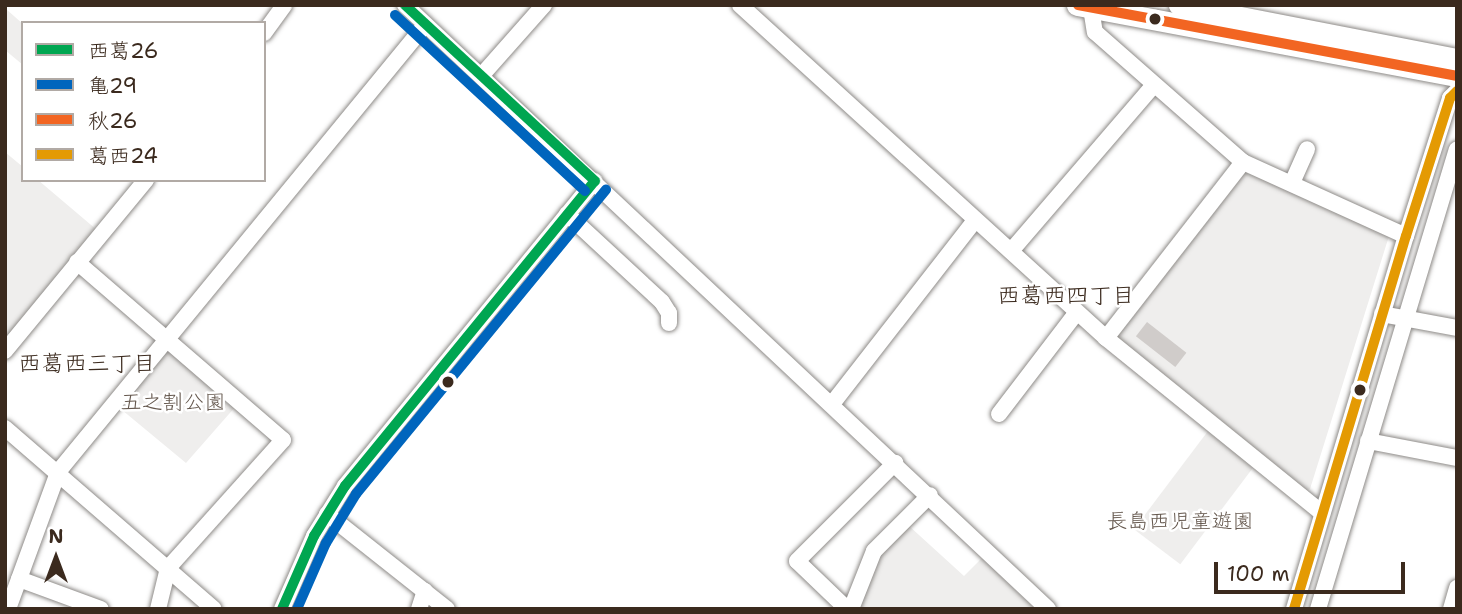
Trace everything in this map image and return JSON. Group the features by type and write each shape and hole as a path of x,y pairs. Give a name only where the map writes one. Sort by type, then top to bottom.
{"main road":[{"path":"1179,5 1243,11 1457,59"},
{"path":"1084,7 1457,76"}],"street":[{"path":"266,30 284,5"},
{"path":"405,5 930,495 1048,609"},
{"path":"482,75 544,5"},
{"path":"740,5 1106,338 1322,513"},
{"path":"1084,7 1096,32 1243,162 1406,236"},
{"path":"8,609 58,472 425,24"},
{"path":"1011,251 1154,85"},
{"path":"1294,609 1406,236 1457,91"},
{"path":"1292,183 1307,149"},
{"path":"1318,609 1457,150"},
{"path":"1106,338 1243,162"},
{"path":"282,609 327,514 364,462 595,181"},
{"path":"5,351 144,182"},
{"path":"567,214 662,302 669,313 669,323"},
{"path":"832,404 975,220"},
{"path":"77,262 283,440 168,568 158,609"},
{"path":"999,414 1077,312"},
{"path":"1382,314 1457,328"},
{"path":"5,428 214,609"},
{"path":"1368,441 1457,458"},
{"path":"895,463 797,561 849,609 874,551 930,495"},
{"path":"327,514 447,609"},
{"path":"19,579 102,609"},
{"path":"1451,609 1457,588"},
{"path":"419,609 425,591"}],"shaded area":[{"path":"6,9 21,22 21,63 5,50"},
{"path":"5,152 21,165 21,182 40,182 97,230 5,341"},
{"path":"1244,171 1389,236 1310,489 1304,491 1118,340 1118,334"},
{"path":"1147,322 1186,353 1175,367 1136,336"},
{"name":"五之割公園","path":"165,350 172,350 236,406 186,463 122,410 122,403"},
{"name":"長島西児童遊園","path":"1208,431 1254,466 1180,564 1134,529"},
{"path":"908,525 964,576 982,558 1035,609 863,609 859,605 879,555"}],"transit line":[{"name":"西葛26","path":"405,5 595,181"},
{"name":"秋26","path":"1078,5 1457,76"},
{"name":"亀29","path":"395,15 585,191"},
{"name":"葛西24","path":"1294,609 1406,236 1450,98 1457,91"},
{"name":"西葛26","path":"282,609 314,536 345,486 595,181"},
{"name":"亀29","path":"297,609 326,543 356,494 606,190"}],"district":[{"name":"西葛西四丁目","path":"1066,295"},
{"name":"西葛西三丁目","path":"87,363"}]}
